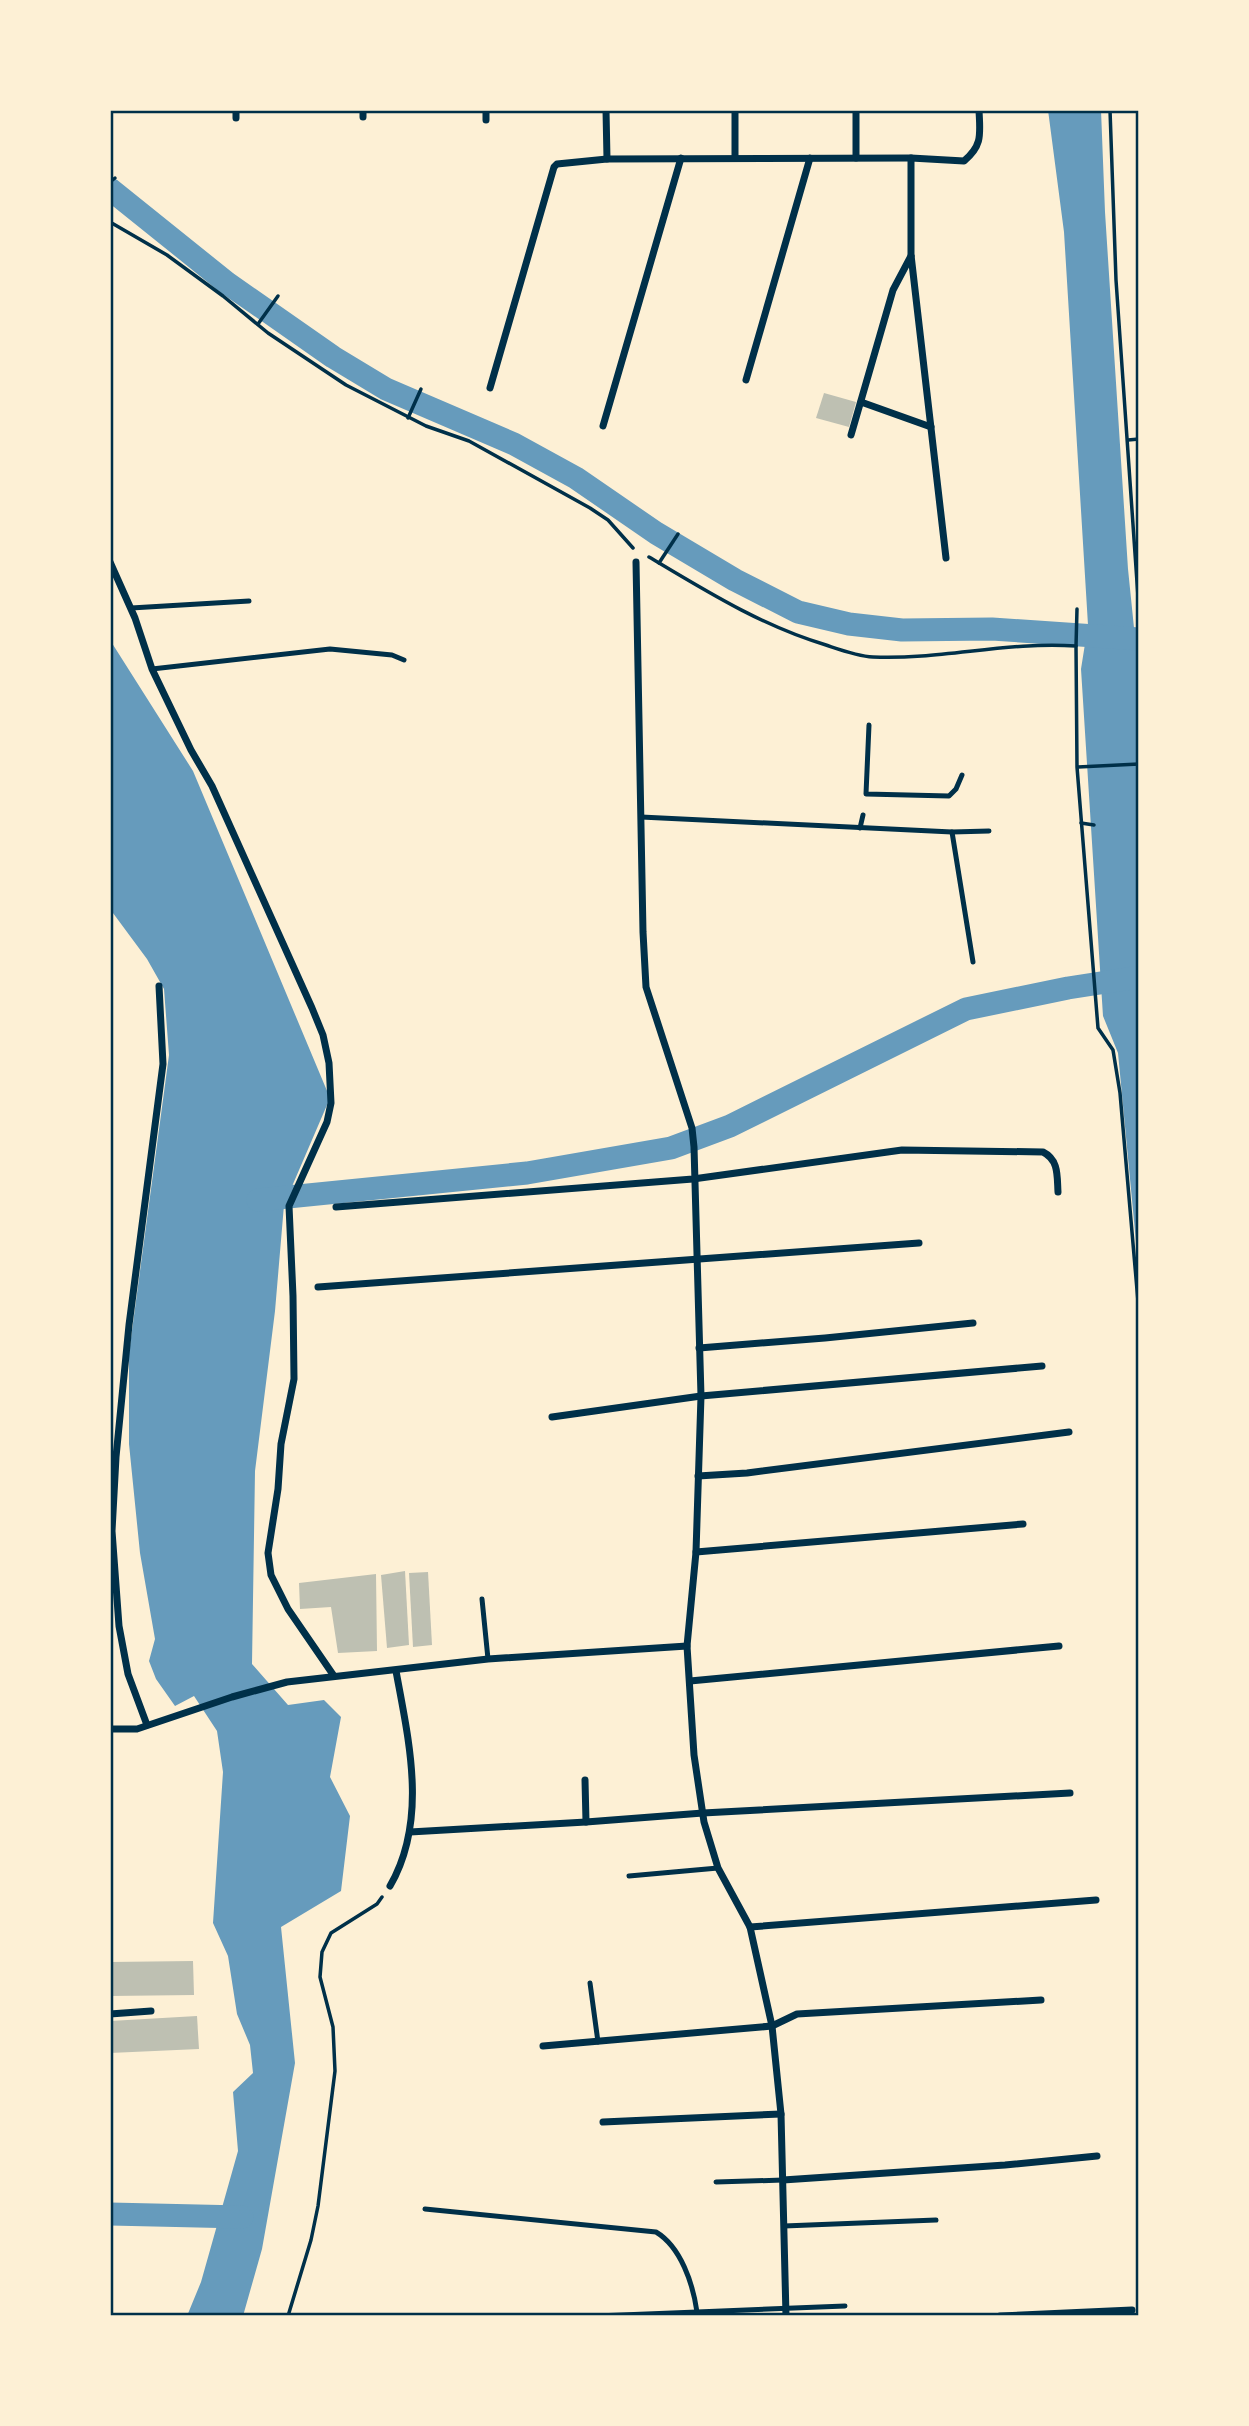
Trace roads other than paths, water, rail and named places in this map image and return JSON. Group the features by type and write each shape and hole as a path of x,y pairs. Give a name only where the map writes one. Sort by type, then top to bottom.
{"street":[{"path":"486,110 486,120"},
{"path":"606,110 607,159"},
{"path":"735,110 735,158"},
{"path":"856,110 856,158"},
{"path":"490,388 554,167 563,162 607,159 911,158 964,161 975,151 980,136 979,110"},
{"path":"603,426 681,158"},
{"path":"746,380 810,158"},
{"path":"911,158 911,256 946,558"},
{"path":"851,435 893,290 911,256"},
{"path":"861,402 931,427"},
{"path":"110,562 131,608 152,669 191,750 212,786 323,1035 331,1084 331,1108 289,1211 293,1379 281,1444 278,1489 268,1553 271,1575 295,1622 334,1676"},
{"path":"636,562 646,987 692,1128 694,1147 701,1396 696,1552 687,1646 694,1755 703,1813 718,1868 751,1927 772,2026 781,2114 786,2312"},
{"path":"150,1723 128,1674 119,1626 113,1531 116,1457 129,1325 163,1064 159,986"},
{"path":"336,1207 693,1179 902,1150 1042,1152 1051,1156 1056,1164 1058,1192"},
{"path":"318,1287 919,1243"},
{"path":"699,1348 973,1323"},
{"path":"552,1417 701,1396 1042,1366"},
{"path":"698,1476 747,1474 1069,1432"},
{"path":"696,1552 1023,1524"},
{"path":"110,1729 137,1729 276,1685 334,1676 488,1659 687,1646"},
{"path":"690,1681 1059,1646"},
{"path":"390,1886 409,1842 413,1794 408,1740 396,1671"},
{"path":"585,1780 586,1822"},
{"path":"410,1832 1070,1793"},
{"path":"751,1927 1096,1900"},
{"path":"543,2046 772,2026 797,2014 1041,2000"},
{"path":"110,2014 151,2011"},
{"path":"603,2122 781,2114"},
{"path":"783,2179 1005,2165 1097,2155"},
{"path":"1000,2316 1132,2311"}],"lane":[{"path":"131,608 249,601"},
{"path":"152,669 330,649 392,655 404,660"},
{"path":"869,725 865,797 887,793 949,796 956,789 962,775"},
{"path":"860,828 863,815"},
{"path":"641,817 952,832 989,831"},
{"path":"952,832 973,961"},
{"path":"482,1599 488,1659"},
{"path":"629,1876 718,1868"},
{"path":"590,1983 598,2042"},
{"path":"716,2182 783,2179"},
{"path":"425,2209 656,2232 672,2246 694,2289 697,2312"},
{"path":"784,2226 936,2220"},
{"path":"596,2316 786,2312 845,2306"}],"water":[{"path":"1048,110 1101,110 1128,569 1139,677 1139,1273 1118,1053 1103,1016 1081,669 1088,625 1064,232"},
{"path":"110,640 193,771 330,1098 284,1205 275,1311 255,1471 252,1664 288,1705 324,1700 341,1717 330,1777 350,1816 341,1891 281,1927 295,2063 262,2249 243,2316 187,2316 201,2282 238,2151 233,2092 253,2073 250,2045 237,2014 228,1956 213,1923 223,1772 217,1731 194,1696 175,1706 156,1679 149,1661 155,1639 140,1553 129,1444 129,1353 169,1055 164,989 147,959 110,909"}],"waterway":[{"path":"110,189 227,283 333,357 386,389 514,444 576,478 656,533 735,580 798,612 849,624 902,630 992,629 1139,639"},
{"path":"258,1200 527,1173 671,1148 730,1126 966,1009 1139,977"},
{"path":"110,2214 242,2217"}]}
